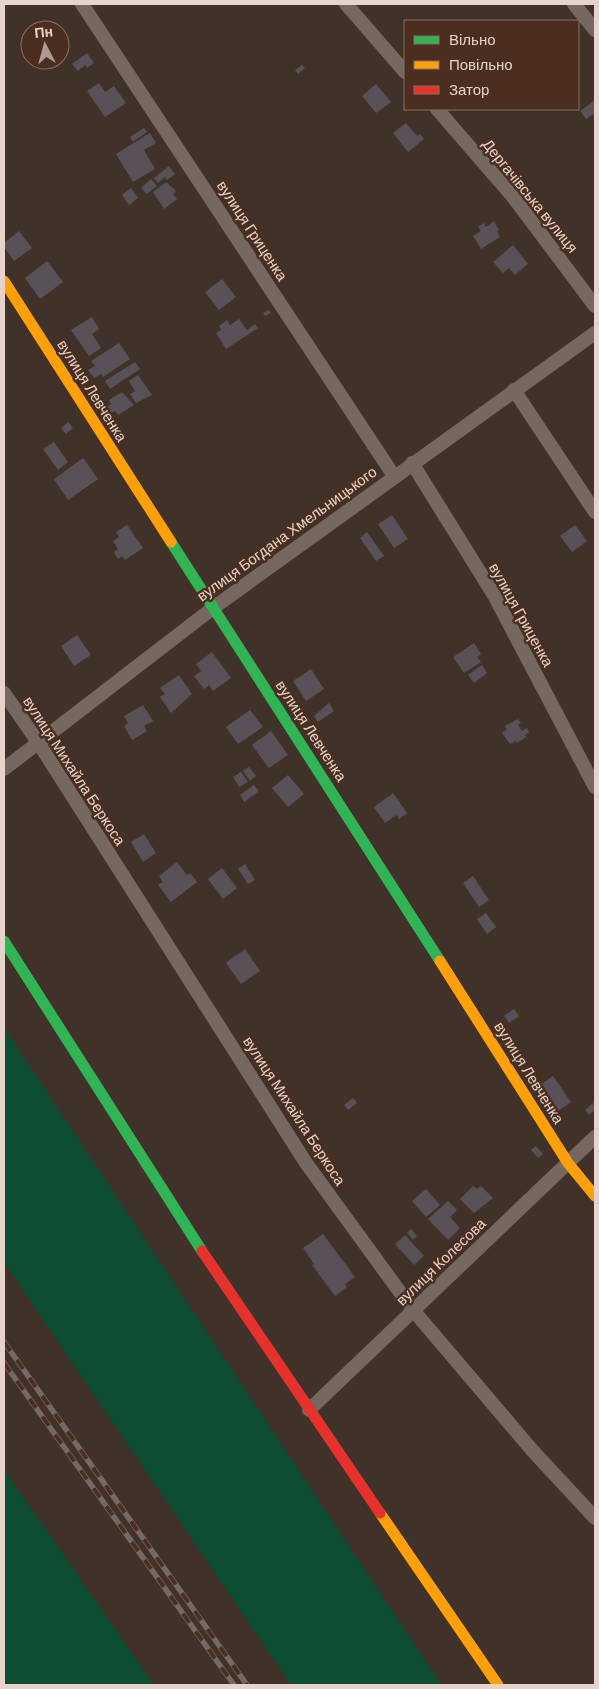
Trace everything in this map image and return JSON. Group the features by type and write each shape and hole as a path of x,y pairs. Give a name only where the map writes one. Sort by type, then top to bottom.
{"street":[{"name":"вулиця Гриценка","path":"82,4 394,476"},
{"path":"346,4 404,71"},
{"path":"574,4 595,30"},
{"name":"Дергачівська вулиця","path":"438,110 514,198 595,306"},
{"name":"вулиця Левченка","path":"4,280 213,608 393,885 568,1163 595,1196"},
{"name":"вулиця Богдана Хмельницького","path":"4,769 213,608 595,333"},
{"path":"514,390 595,512"},
{"name":"вулиця Гриценка","path":"412,463 494,595 595,786"},
{"name":"вулиця Михайла Беркоса","path":"4,693 38,742 306,1163 413,1310 532,1450 595,1518"},
{"path":"4,941 225,1288 498,1685"},
{"name":"вулиця Колесова","path":"309,1410 595,1137"}],"green space":[{"path":"4,1027 442,1685 291,1685 4,1262"},
{"path":"4,1469 154,1685 4,1685"}],"building":[{"path":"87,53 94,63 87,68 85,65 78,71 72,64"},
{"path":"302,65 305,68 298,74 295,70"},
{"path":"99,83 105,92 114,86 126,103 105,117 87,91"},
{"path":"376,84 391,102 376,113 362,96"},
{"path":"595,100 595,117 593,114 586,119 580,111"},
{"path":"406,123 417,136 420,134 424,139 408,152 393,133"},
{"path":"144,128 147,132 133,142 130,137"},
{"path":"150,133 156,143 144,150 155,169 133,182 116,154"},
{"path":"169,166 175,174 167,180 165,177 158,183 154,178"},
{"path":"151,179 157,186 147,194 141,188"},
{"path":"166,182 176,191 173,194 177,199 164,209 153,192"},
{"path":"131,188 138,198 129,205 122,195"},
{"path":"494,221 499,230 497,231 500,237 481,249 473,236 481,231 478,227 484,223 486,227"},
{"path":"19,231 32,248 14,261 4,247 4,243"},
{"path":"513,245 528,264 515,275 509,268 503,273 493,262"},
{"path":"47,261 63,282 40,299 25,278"},
{"path":"222,279 236,297 219,310 205,292"},
{"path":"269,310 271,313 265,316 263,313"},
{"path":"92,317 99,329 92,334 101,348 89,356 71,330"},
{"path":"239,319 247,330 255,324 258,328 226,349 216,333 221,330 219,326 227,320 230,325"},
{"path":"119,343 130,359 103,377 101,374 94,378 88,370 95,366 91,361"},
{"path":"135,362 140,369 110,389 105,381"},
{"path":"138,375 152,395 136,403 130,394 135,391 129,381"},
{"path":"122,392 134,405 118,415 115,411 110,414 106,407 111,404 109,400"},
{"path":"68,422 73,428 66,434 61,428"},
{"path":"54,442 68,462 58,470 43,449"},
{"path":"83,458 98,479 68,500 54,479"},
{"path":"392,515 408,539 394,548 378,524"},
{"path":"127,525 143,548 125,560 122,556 118,559 114,552 118,549 113,541 119,537 116,532"},
{"path":"575,525 587,541 572,552 560,536"},
{"path":"367,532 384,556 376,561 360,538"},
{"path":"77,635 91,655 74,666 61,646"},
{"path":"474,643 481,654 477,657 481,662 464,673 453,657"},
{"path":"212,652 231,678 213,691 209,685 204,689 194,676 201,671 196,664"},
{"path":"482,665 487,673 474,683 468,675"},
{"path":"311,669 324,689 306,701 293,681"},
{"path":"179,675 192,694 171,713 160,697 165,694 160,688"},
{"path":"329,703 334,711 318,722 314,716"},
{"path":"143,705 153,721 144,726 147,731 132,740 124,726 128,723 124,716"},
{"path":"250,710 263,727 238,744 226,727"},
{"path":"518,719 521,723 518,725 522,731 527,728 529,732 525,735 526,737 517,743 516,741 510,744 502,733 507,729 505,726"},
{"path":"271,731 288,755 269,768 252,745"},
{"path":"249,767 256,776 250,781 243,771"},
{"path":"241,772 248,782 239,787 233,777"},
{"path":"288,775 304,794 288,807 272,788"},
{"path":"254,785 259,791 244,802 240,795"},
{"path":"393,793 407,813 399,819 397,815 385,823 374,807"},
{"path":"144,834 156,853 143,862 131,842"},
{"path":"177,862 187,875 190,873 197,882 171,902 158,885 163,882 159,876"},
{"path":"245,864 255,880 248,884 238,869"},
{"path":"222,868 237,888 223,899 208,879"},
{"path":"473,876 489,900 479,907 463,883"},
{"path":"486,913 496,927 487,934 477,919"},
{"path":"245,949 260,971 241,984 226,963"},
{"path":"514,1009 519,1016 509,1023 504,1016"},
{"path":"553,1076 571,1102 558,1111 540,1085"},
{"path":"353,1098 357,1103 348,1110 344,1105"},
{"path":"593,1103 595,1110 589,1115 585,1110"},
{"path":"536,1146 543,1154 538,1158 531,1150"},
{"path":"473,1186 477,1189 481,1186 493,1198 474,1213 460,1199"},
{"path":"426,1189 440,1205 426,1217 412,1201"},
{"path":"448,1201 457,1210 450,1217 460,1228 448,1240 428,1219"},
{"path":"411,1229 417,1236 413,1240 407,1233"},
{"path":"323,1234 355,1277 345,1284 347,1287 335,1296 312,1265 314,1264 303,1248"},
{"path":"405,1235 424,1256 414,1265 395,1244"}],"railway":[{"path":"4,1342 247,1685"},
{"path":"4,1363 234,1685"}],"traffic: fast":[{"path":"171,542 440,961"},
{"path":"4,941 202,1251"}],"traffic: slow":[{"path":"4,281 171,542"},
{"path":"440,961 568,1163 595,1196"},
{"path":"380,1513 498,1685"}],"traffic: jam":[{"path":"202,1251 380,1513"}]}
